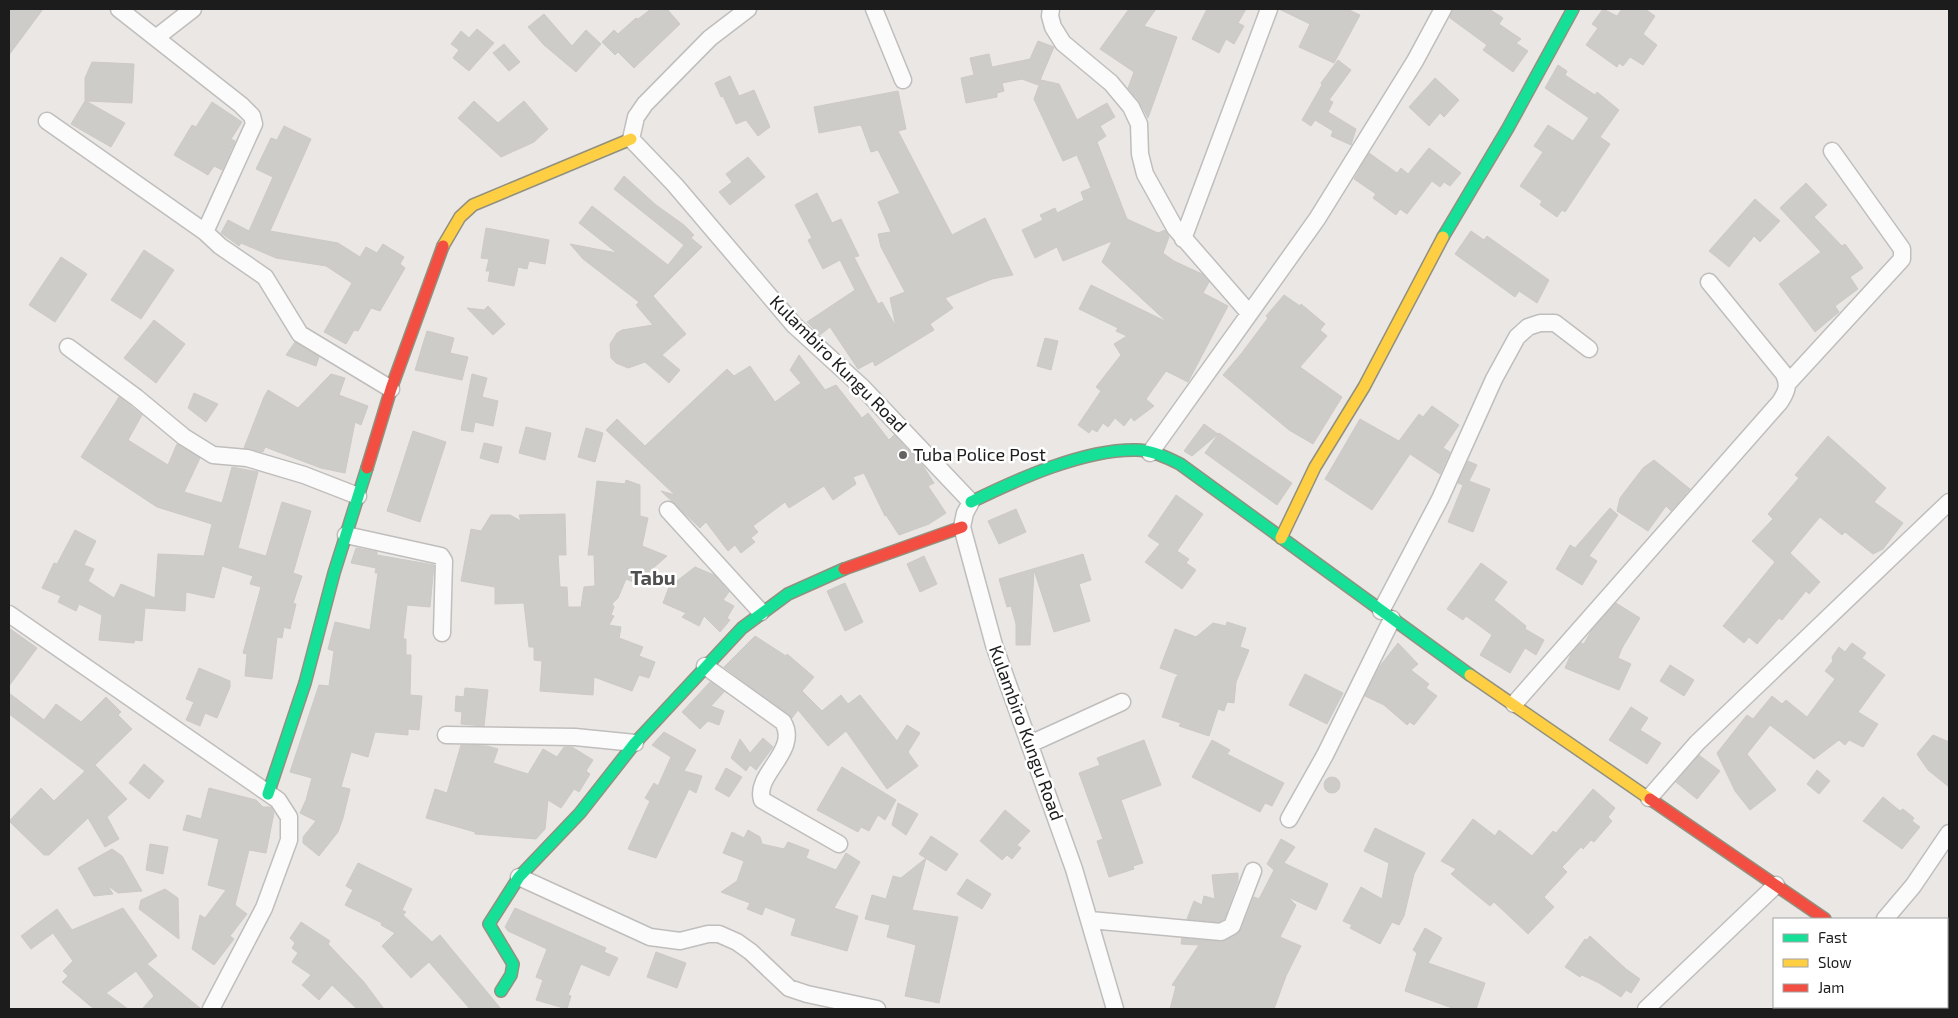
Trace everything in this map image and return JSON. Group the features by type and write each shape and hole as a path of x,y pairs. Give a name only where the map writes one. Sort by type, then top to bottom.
{"street":[{"path":"120,9 241,105 253,120 254,124 205,232"},
{"path":"157,37 194,9"},
{"path":"268,794 305,683 346,535 391,389 443,246 460,217 473,205 490,196 631,139 636,117 645,104 710,38 748,9"},
{"path":"874,9 903,80"},
{"path":"1051,9 1050,16 1053,27 1063,43 1107,79 1131,106 1139,124 1140,154 1146,174 1183,239 1221,278 1249,313"},
{"path":"1183,239 1269,9"},
{"path":"1150,453 1317,219 1415,61 1443,9"},
{"path":"1281,538 1315,467 1364,387 1399,324 1430,259 1508,128 1573,9"},
{"path":"47,121 205,232 220,246 265,277 304,338 391,389"},
{"name":"Kulambiro Kungu Road","path":"631,139 675,185 794,325 863,388 971,502"},
{"path":"1788,383 1902,259 1902,249 1832,151"},
{"path":"1514,704 1780,402 1788,390 1788,383 1784,374 1709,282"},
{"path":"1289,819 1325,755 1386,615 1494,380 1517,337 1528,327 1540,322 1555,323 1589,349"},
{"path":"68,347 137,398 184,437 213,455 247,458 304,474 358,496"},
{"path":"501,991 511,977 513,964 490,930 489,924 519,877 580,813 635,743 742,628 761,612 788,594 826,575 962,527 965,513 971,502 1016,482 1070,464 1106,454 1136,450 1163,456 1180,464 1386,615 1824,918"},
{"path":"1649,798 1697,743 1949,502"},
{"path":"668,510 761,612"},
{"name":"Kulambiro Kungu Road","path":"962,527 994,646 1030,744 1090,920 1115,1009"},
{"path":"346,535 441,556 444,562 442,633"},
{"path":"9,614 278,800 287,810 290,825 289,840 264,908 210,1009"},
{"path":"705,666 783,722 786,728 788,739 762,789 762,800 839,844"},
{"path":"1030,744 1122,702"},
{"path":"446,735 575,736 635,743"},
{"path":"1887,918 1913,886 1949,833"},
{"path":"1090,920 1221,932 1232,926 1254,871"},
{"path":"519,877 650,937 680,942 708,934 719,934 737,942 751,952 789,988 807,994 877,1009"},
{"path":"1646,1009 1776,885"}],"building":[{"path":"9,9 43,9 9,55"},
{"path":"651,9 667,9 680,24 634,68 618,52 615,55 602,42 614,30 618,34 636,18 638,19"},
{"path":"1129,9 1156,9 1144,26 1177,37 1148,118 1139,101 1128,88 1134,72 1100,49"},
{"path":"1207,9 1246,9 1238,23 1244,26 1234,44 1226,39 1219,53 1192,39"},
{"path":"1279,9 1347,9 1360,15 1334,63 1299,47 1310,24"},
{"path":"1453,9 1489,9 1503,18 1499,24 1521,39 1516,43 1528,51 1513,72 1483,50 1487,45 1450,18"},
{"path":"1603,9 1617,16 1622,9 1645,9 1655,16 1643,34 1657,45 1643,65 1630,57 1623,66 1619,63 1617,67 1586,45 1598,28 1592,24"},
{"path":"544,14 572,46 586,30 601,44 576,72 544,45 528,27"},
{"path":"477,29 494,43 469,71 453,58 459,50 451,44 461,31 469,38"},
{"path":"1038,41 1054,47 1038,85 1022,79 1002,83 1004,91 997,93 997,97 966,103 961,78 974,75 970,58 989,54 992,67 1030,59"},
{"path":"504,44 520,62 509,71 493,53"},
{"path":"1338,60 1351,70 1329,100 1333,102 1328,112 1356,129 1351,145 1331,136 1333,131 1315,120 1311,126 1302,120 1322,85 1321,83"},
{"path":"92,62 134,64 132,103 86,101 125,123 111,147 71,124 85,101 85,78"},
{"path":"1558,65 1567,71 1565,75 1595,95 1597,92 1619,110 1600,137 1610,144 1565,212 1562,210 1557,217 1540,205 1542,201 1520,186 1543,152 1534,146 1548,125 1573,141 1589,118 1545,88"},
{"path":"730,76 739,96 754,90 770,127 758,136 746,120 736,124 723,96 721,97 715,83"},
{"path":"1435,78 1459,100 1444,117 1440,113 1429,126 1409,107"},
{"path":"1041,80 1059,84 1077,120 1107,103 1115,117 1100,126 1106,136 1097,142 1127,219 1158,233 1165,230 1169,237 1163,253 1174,261 1202,274 1209,282 1203,293 1228,306 1188,382 1166,371 1146,399 1154,406 1134,421 1131,417 1124,426 1115,418 1108,427 1103,423 1097,432 1092,429 1089,433 1078,425 1101,391 1096,387 1121,355 1114,344 1127,336 1116,331 1118,328 1079,309 1091,285 1167,322 1102,262 1112,241 1063,261 1057,247 1035,258 1022,230 1043,220 1040,215 1055,208 1057,213 1084,200 1081,192 1091,188 1077,155 1063,161 1034,99"},
{"path":"898,91 906,129 898,131 952,235 985,218 1013,275 992,279 945,298 953,308 930,324 934,330 875,366 873,361 858,369 830,327 820,335 807,322 855,290 840,260 823,269 808,240 812,238 795,205 817,193 832,223 841,219 859,256 854,257 878,304 882,302 896,327 890,298 905,292 881,247 878,234 891,232 878,202 900,193 878,150 871,152 861,125 819,133 814,107"},
{"path":"474,101 498,123 524,101 548,129 534,142 501,157 458,118"},
{"path":"212,102 242,122 231,139 235,141 222,170 214,166 208,175 174,155 192,125 196,127"},
{"path":"284,126 311,139 270,231 338,243 360,257 366,247 377,253 383,244 404,257 400,264 405,268 380,311 371,308 358,331 354,330 346,344 324,332 352,283 326,266 276,258 241,243 239,246 221,233 228,220 249,231 273,177 256,169 271,138 277,140"},
{"path":"1429,148 1461,173 1450,186 1444,182 1440,187 1432,181 1407,214 1400,209 1396,215 1373,198 1376,194 1354,179 1369,153 1397,173 1401,168 1408,174"},
{"path":"748,157 765,177 730,205 719,192 732,182 726,174"},
{"path":"624,176 656,205 684,225 694,235 691,238 702,247 653,296 686,334 662,355 680,370 669,383 645,362 628,368 616,363 611,358 610,344 617,333 622,330 653,325 636,305 639,302 583,259 570,244 617,253 579,223 592,206 668,265 684,245 614,189"},
{"path":"1806,183 1827,205 1814,217 1842,246 1845,244 1863,268 1850,277 1858,289 1835,306 1839,312 1815,332 1779,284 1821,252 1780,208"},
{"path":"1755,199 1780,221 1760,242 1754,236 1729,267 1709,251"},
{"path":"486,228 549,240 545,264 529,261 527,269 518,267 514,286 488,281 490,271 486,271 489,259 481,258"},
{"path":"1471,231 1484,240 1487,236 1549,280 1537,303 1519,291 1515,297 1455,254"},
{"path":"144,250 174,270 141,319 111,300"},
{"path":"61,257 87,274 55,322 29,305"},
{"path":"1284,295 1300,306 1301,304 1325,324 1320,330 1327,336 1300,367 1342,397 1313,444 1289,430 1223,375 1268,318 1266,316"},
{"path":"488,306 505,324 493,335 467,308 484,310"},
{"path":"154,320 185,344 156,383 124,358"},
{"path":"427,331 454,338 450,353 468,357 462,380 415,370"},
{"path":"1045,338 1058,341 1051,370 1037,366"},
{"path":"295,342 319,357 316,366 286,355"},
{"path":"799,355 825,390 836,385 862,418 868,413 889,440 894,435 923,466 934,483 928,486 946,513 929,524 899,535 885,516 864,473 853,477 856,484 833,500 824,486 789,508 785,502 753,526 758,532 751,538 755,542 741,553 735,545 728,551 706,522 700,528 661,491 675,495 606,430 617,419 645,446 727,369 734,376 750,366 775,402 801,383 790,370"},
{"path":"331,374 345,378 339,395 368,406 361,425 355,422 345,473 321,468 265,447 263,452 244,448 268,390 298,408"},
{"path":"472,374 487,378 482,397 498,401 493,426 475,422 473,432 461,430"},
{"path":"194,393 218,404 206,422 188,408"},
{"path":"119,397 142,415 128,440 168,465 177,444 200,458 184,492 222,503 232,467 258,472 238,548 266,556 282,502 311,511 293,573 302,576 293,603 296,604 290,629 284,627 282,638 277,637 272,679 245,676 247,654 243,653 261,587 250,584 253,576 222,566 214,598 186,592 185,611 145,608 142,641 135,640 134,643 99,640 102,615 79,604 76,611 58,602 61,596 42,588 54,563 57,564 75,530 96,541 84,565 94,569 88,581 114,598 121,584 155,598 158,554 204,556 212,524 157,507 81,457"},
{"path":"1432,406 1459,425 1443,448 1450,452 1440,474 1410,454 1372,510 1325,479 1360,419 1399,441 1419,414 1423,417"},
{"path":"1204,424 1218,434 1192,456 1184,451"},
{"path":"526,427 551,433 545,460 519,453"},
{"path":"586,428 603,433 595,462 578,457"},
{"path":"413,431 446,442 420,522 387,511"},
{"path":"1219,433 1292,483 1277,505 1205,453"},
{"path":"1828,436 1886,488 1874,502 1903,523 1883,549 1873,554 1845,532 1842,535 1820,517 1790,553 1820,582 1809,594 1806,591 1782,620 1779,618 1757,644 1749,637 1744,643 1723,626 1775,562 1752,541 1773,519 1768,514 1799,478 1795,475"},
{"path":"484,443 502,447 498,463 480,458"},
{"path":"1654,460 1690,489 1671,511 1666,506 1648,531 1617,511 1620,498 1643,468"},
{"path":"1468,461 1477,465 1469,481 1490,489 1473,532 1448,522 1463,485 1458,483"},
{"path":"626,480 640,485 640,516 648,518 642,546 667,556 636,583 626,579 618,598 612,604 614,607 611,615 614,616 609,625 621,627 619,638 643,647 639,656 655,662 649,678 639,675 632,691 594,677 593,695 540,691 542,661 534,660 534,647 529,647 524,603 495,604 495,587 461,581 471,529 481,531 491,515 510,515 521,521 519,515 565,514 566,555 558,555 560,587 567,587 568,607 581,607 584,587 595,586 594,555 588,555 597,481 625,484"},
{"path":"1176,495 1203,514 1177,551 1189,559 1186,563 1196,570 1182,589 1145,562 1160,544 1148,536"},
{"path":"1610,508 1618,515 1589,556 1597,561 1582,585 1556,569 1570,545 1575,548"},
{"path":"1016,509 1026,532 999,544 988,521"},
{"path":"356,548 377,552 377,555 434,565 430,607 407,605 403,639 406,639 406,655 411,655 410,695 422,696 419,730 408,729 408,735 375,732 368,757 351,752 341,787 350,789 343,818 338,832 319,856 303,843 303,837 316,821 300,813 312,778 290,772 319,685 329,686 334,651 328,649 335,622 370,630 378,573 375,573 376,568 351,563"},
{"path":"1083,554 1091,580 1079,584 1090,621 1054,632 1034,570 1030,645 1016,645 1016,624 1011,606 1007,607 999,579"},
{"path":"924,556 937,584 920,592 907,564"},
{"path":"1481,563 1507,582 1494,600 1526,626 1525,629 1544,640 1536,655 1525,648 1510,673 1480,655 1492,635 1466,616 1463,620 1447,609"},
{"path":"695,567 714,575 729,592 723,600 734,606 727,618 730,620 720,632 704,616 699,626 682,617 686,613 663,603 669,587"},
{"path":"845,583 863,622 845,631 827,591"},
{"path":"1616,603 1640,618 1618,658 1631,664 1619,690 1565,668 1571,654 1581,643 1584,644 1591,631"},
{"path":"1227,622 1246,628 1240,647 1249,650 1236,682 1234,703 1227,702 1224,711 1218,709 1209,736 1179,726 1181,723 1162,717 1176,677 1179,675 1160,668 1175,629 1196,637 1213,623 1226,626"},
{"path":"9,628 37,648 9,686"},
{"path":"755,636 786,656 787,654 814,677 802,691 822,711 841,695 848,704 860,695 897,741 907,725 920,733 908,752 918,766 887,789 846,731 828,746 798,710 792,718 724,667"},
{"path":"1398,643 1418,664 1411,670 1429,684 1426,688 1437,696 1414,725 1410,722 1407,725 1384,705 1365,696 1380,666"},
{"path":"1852,643 1866,653 1862,658 1885,675 1858,712 1878,724 1863,747 1849,740 1845,745 1839,740 1814,759 1770,725 1747,754 1776,790 1750,810 1735,791 1717,753 1747,715 1753,719 1772,696 1782,704 1786,700 1807,717 1835,679 1825,671 1833,661 1832,657 1839,647 1845,652"},
{"path":"1670,665 1694,680 1684,696 1660,681"},
{"path":"199,668 230,681 230,687 217,718 205,713 200,726 186,720 194,702 186,699"},
{"path":"1305,674 1343,693 1327,724 1289,705"},
{"path":"710,682 724,692 711,706 724,711 719,725 708,721 700,729 682,712"},
{"path":"465,688 488,690 484,726 461,724 462,712 455,711 456,696 464,697"},
{"path":"9,693 44,720 56,704 81,722 106,697 121,712 118,715 132,729 95,765 127,799 107,817 119,839 105,847 88,818 49,855 44,855 9,821 41,788 54,801 85,771 9,714"},
{"path":"1631,707 1648,718 1640,730 1661,743 1647,764 1609,740"},
{"path":"664,732 696,750 684,771 702,776 696,793 689,789 656,858 628,849 650,801 645,798 654,783 658,786 671,757 652,745"},
{"path":"1933,735 1949,742 1949,787 1928,770 1917,754"},
{"path":"763,738 773,747 756,770 750,765 746,771 731,758 740,739 750,753"},
{"path":"1144,740 1161,785 1121,800 1143,863 1133,866 1134,869 1109,877 1097,841 1103,839 1079,773 1100,765 1097,758"},
{"path":"1212,740 1230,750 1227,754 1284,783 1272,806 1265,803 1260,812 1192,777"},
{"path":"461,745 487,746 498,749 493,763 528,774 543,749 557,757 564,747 572,747 593,760 586,771 590,774 579,792 574,789 561,808 548,800 545,829 536,839 475,834 475,832 426,818 435,789 447,793"},
{"path":"1699,755 1720,771 1697,799 1676,782"},
{"path":"144,764 164,781 149,799 129,783"},
{"path":"842,767 896,800 885,820 878,815 869,831 861,827 858,832 817,810"},
{"path":"726,768 742,777 729,797 715,789"},
{"path":"1817,770 1830,781 1819,794 1807,784"},
{"path":"1332,777 1338,779 1340,785 1338,791 1332,793 1326,791 1324,785 1326,779"},
{"path":"209,788 256,800 263,807 271,807 274,813 266,853 249,850 235,905 247,914 230,936 234,939 214,965 192,949 200,915 205,918 226,890 208,885 219,839 183,830 187,815 201,819"},
{"path":"1593,789 1615,808 1608,817 1612,821 1594,842 1591,840 1583,849 1581,847 1562,867 1567,872 1544,897 1554,907 1528,934 1494,902 1490,906 1451,874 1456,869 1441,861 1473,819 1495,836 1499,830 1532,856 1553,831 1556,833"},
{"path":"1883,797 1900,811 1903,809 1914,818 1912,821 1920,827 1902,849 1863,821"},
{"path":"898,803 918,814 906,835 892,825"},
{"path":"1005,810 1030,831 1017,845 1021,848 1012,859 1007,855 1002,860 980,841"},
{"path":"1375,828 1425,853 1414,874 1404,916 1399,925 1392,922 1380,944 1350,928 1352,925 1343,921 1361,887 1382,899 1389,863 1364,851"},
{"path":"748,830 760,837 762,844 784,849 788,842 809,850 806,858 836,870 846,853 860,862 834,908 858,916 847,951 791,935 796,919 765,907 762,915 747,909 750,903 721,892 737,881 744,861 723,853 732,832 744,838"},
{"path":"931,836 958,854 946,871 919,854"},
{"path":"1281,839 1295,847 1284,863 1328,884 1316,910 1288,897 1296,905 1280,937 1301,946 1286,976 1274,1009 1170,1009 1176,986 1172,985 1199,945 1181,944 1182,938 1221,942 1241,930 1254,897 1259,899 1274,870 1267,864"},
{"path":"150,844 168,847 163,874 146,870"},
{"path":"112,849 122,856 142,891 118,893 107,885 113,894 94,896 78,868"},
{"path":"926,858 912,910 958,917 939,1003 905,996 916,945 887,937 890,925 865,919 872,895 886,899 893,876 901,878"},
{"path":"358,863 412,889 402,910 406,912 403,915 432,942 440,935 501,1009 470,1009 429,962 411,978 382,946 395,933 381,925 382,923 345,905 353,890 346,886"},
{"path":"1238,873 1238,881 1224,919 1219,922 1187,919 1194,901 1202,905 1204,896 1215,899 1212,875"},
{"path":"967,879 991,894 982,909 957,894"},
{"path":"165,889 178,898 179,939 139,909 141,900"},
{"path":"123,908 157,956 147,964 201,1009 142,1009 154,996 136,971 106,993 128,1009 94,1009 62,982 68,976 63,971 73,961 53,933 31,949 21,936 57,909 72,930"},
{"path":"515,908 606,948 604,952 618,958 609,976 581,964 568,995 571,996 567,1009 536,1000 543,980 536,977 547,949 508,931 505,927"},
{"path":"301,922 330,941 328,944 364,982 384,1009 357,1009 332,985 319,1000 302,985 311,975 292,962 298,953 292,948 295,943 290,938"},
{"path":"1425,928 1442,938 1428,963 1485,983 1476,1009 1455,1009 1405,991 1417,953 1413,950"},
{"path":"1590,936 1626,969 1640,979 1631,993 1626,990 1621,997 1599,983 1582,975 1580,977 1565,967 1585,939 1587,940"},
{"path":"656,952 686,963 677,988 647,977"}],"traffic: fast":[{"path":"1443,237 1508,128 1573,9"},
{"path":"971,502 1030,475 1095,454 1136,450 1158,454 1180,464 1470,675"},
{"path":"268,794 305,683 334,573 367,468"},
{"path":"501,991 511,975 513,964 489,924 519,877 580,813 635,743 742,628 788,594 844,569"}],"traffic: slow":[{"path":"443,246 460,217 473,205 631,139"},
{"path":"1281,538 1315,467 1364,387 1443,237"},
{"path":"1470,675 1650,799"}],"traffic: jam":[{"path":"367,468 391,389 443,246"},
{"path":"844,569 962,527"},
{"path":"1650,799 1824,918"}],"place":[{"name":"Tuba Police Post","path":"903,455"}],"district":[{"name":"Tabu","path":"653,578"}]}
